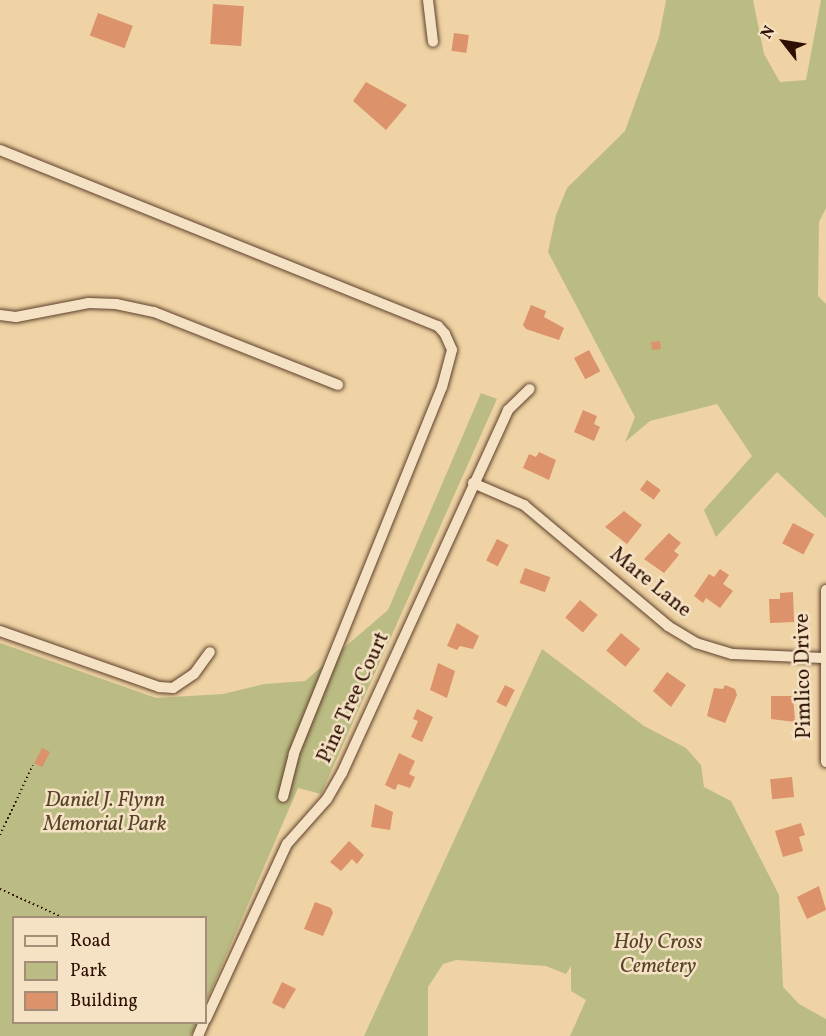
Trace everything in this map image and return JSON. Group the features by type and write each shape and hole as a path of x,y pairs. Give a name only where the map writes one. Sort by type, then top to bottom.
{"street":[{"path":"428,0 433,42"},
{"path":"0,150 427,322 445,334 452,350 442,387 294,754 283,797"},
{"path":"0,315 16,317 88,303 116,304 154,312 338,385"},
{"name":"Pine Tree Court","path":"207,1017 287,844 327,799 342,772 508,410 530,389"},
{"name":"Mare Lane","path":"473,483 524,505 668,626 696,643 732,654 824,658"},
{"name":"Pimlico Drive","path":"826,590 824,658 826,762"},
{"path":"0,631 159,687 173,688 194,674 210,652"}],"path":[{"path":"0,835 33,765"},
{"path":"0,889 60,916"}],"green space":[{"path":"666,0 753,0 764,54 780,82 806,80 821,0 826,0 826,208 819,222 818,296 826,304 826,518 777,472 716,537 704,510 752,456 717,404 650,421 625,442 635,417 548,252 556,215 567,188 625,131 659,37"},
{"name":"Daniel J. Flynn Memorial Park","path":"481,393 497,399 321,794 298,788 207,1000 207,916 12,916 12,1024 197,1024 191,1036 0,1036 0,643 156,698 223,694 264,684 305,681 388,610"},
{"name":"Holy Cross Cemetery","path":"542,649 644,726 686,748 701,765 704,787 731,801 779,895 783,987 799,1004 826,1019 826,1036 570,1036 586,1000 571,991 571,966 566,974 546,966 456,960 443,964 428,987 428,1036 364,1036"}],"building":[{"path":"213,4 244,6 241,46 210,44"},
{"path":"98,13 133,26 125,48 90,36"},
{"path":"454,33 469,35 466,53 451,51"},
{"path":"366,82 407,105 386,130 353,101"},
{"path":"531,305 546,311 544,317 564,328 559,340 526,329 523,325"},
{"path":"660,341 661,349 652,350 651,342"},
{"path":"589,350 600,371 585,379 574,358"},
{"path":"583,410 597,416 594,424 600,427 594,441 574,432"},
{"path":"539,452 556,460 549,480 523,468 529,454 536,457"},
{"path":"647,480 661,490 654,500 640,490"},
{"path":"624,511 642,525 627,544 605,527"},
{"path":"793,523 814,534 803,555 782,543"},
{"path":"669,533 681,543 674,551 679,555 664,573 644,559"},
{"path":"497,539 509,545 498,566 486,560"},
{"path":"525,568 550,577 545,592 520,583"},
{"path":"720,569 729,575 723,584 733,591 720,608 706,598 703,603 694,596 709,574 714,577"},
{"path":"793,592 794,622 770,623 769,599 780,599 780,593"},
{"path":"580,600 598,615 583,632 565,618"},
{"path":"457,623 479,636 473,649 460,646 457,650 447,646"},
{"path":"621,633 640,649 625,667 606,651"},
{"path":"438,663 455,671 447,698 430,690"},
{"path":"667,672 686,685 671,707 653,691"},
{"path":"505,685 515,690 506,707 496,702"},
{"path":"725,685 735,689 737,695 725,723 707,716 714,688 723,689"},
{"path":"771,696 793,696 795,722 771,719"},
{"path":"417,709 433,717 422,742 411,737 418,721 413,719"},
{"path":"42,748 50,752 42,767 34,763"},
{"path":"399,753 415,761 409,774 415,777 410,788 398,784 395,790 385,785"},
{"path":"792,777 794,797 772,799 770,779"},
{"path":"375,804 393,812 390,830 371,827"},
{"path":"801,823 805,835 799,837 803,851 783,857 775,831"},
{"path":"349,841 364,855 357,864 352,859 341,871 330,862"},
{"path":"819,886 826,910 807,919 797,897"},
{"path":"315,902 331,908 333,913 323,936 304,929"},
{"path":"282,982 296,989 284,1009 272,1003"}]}
